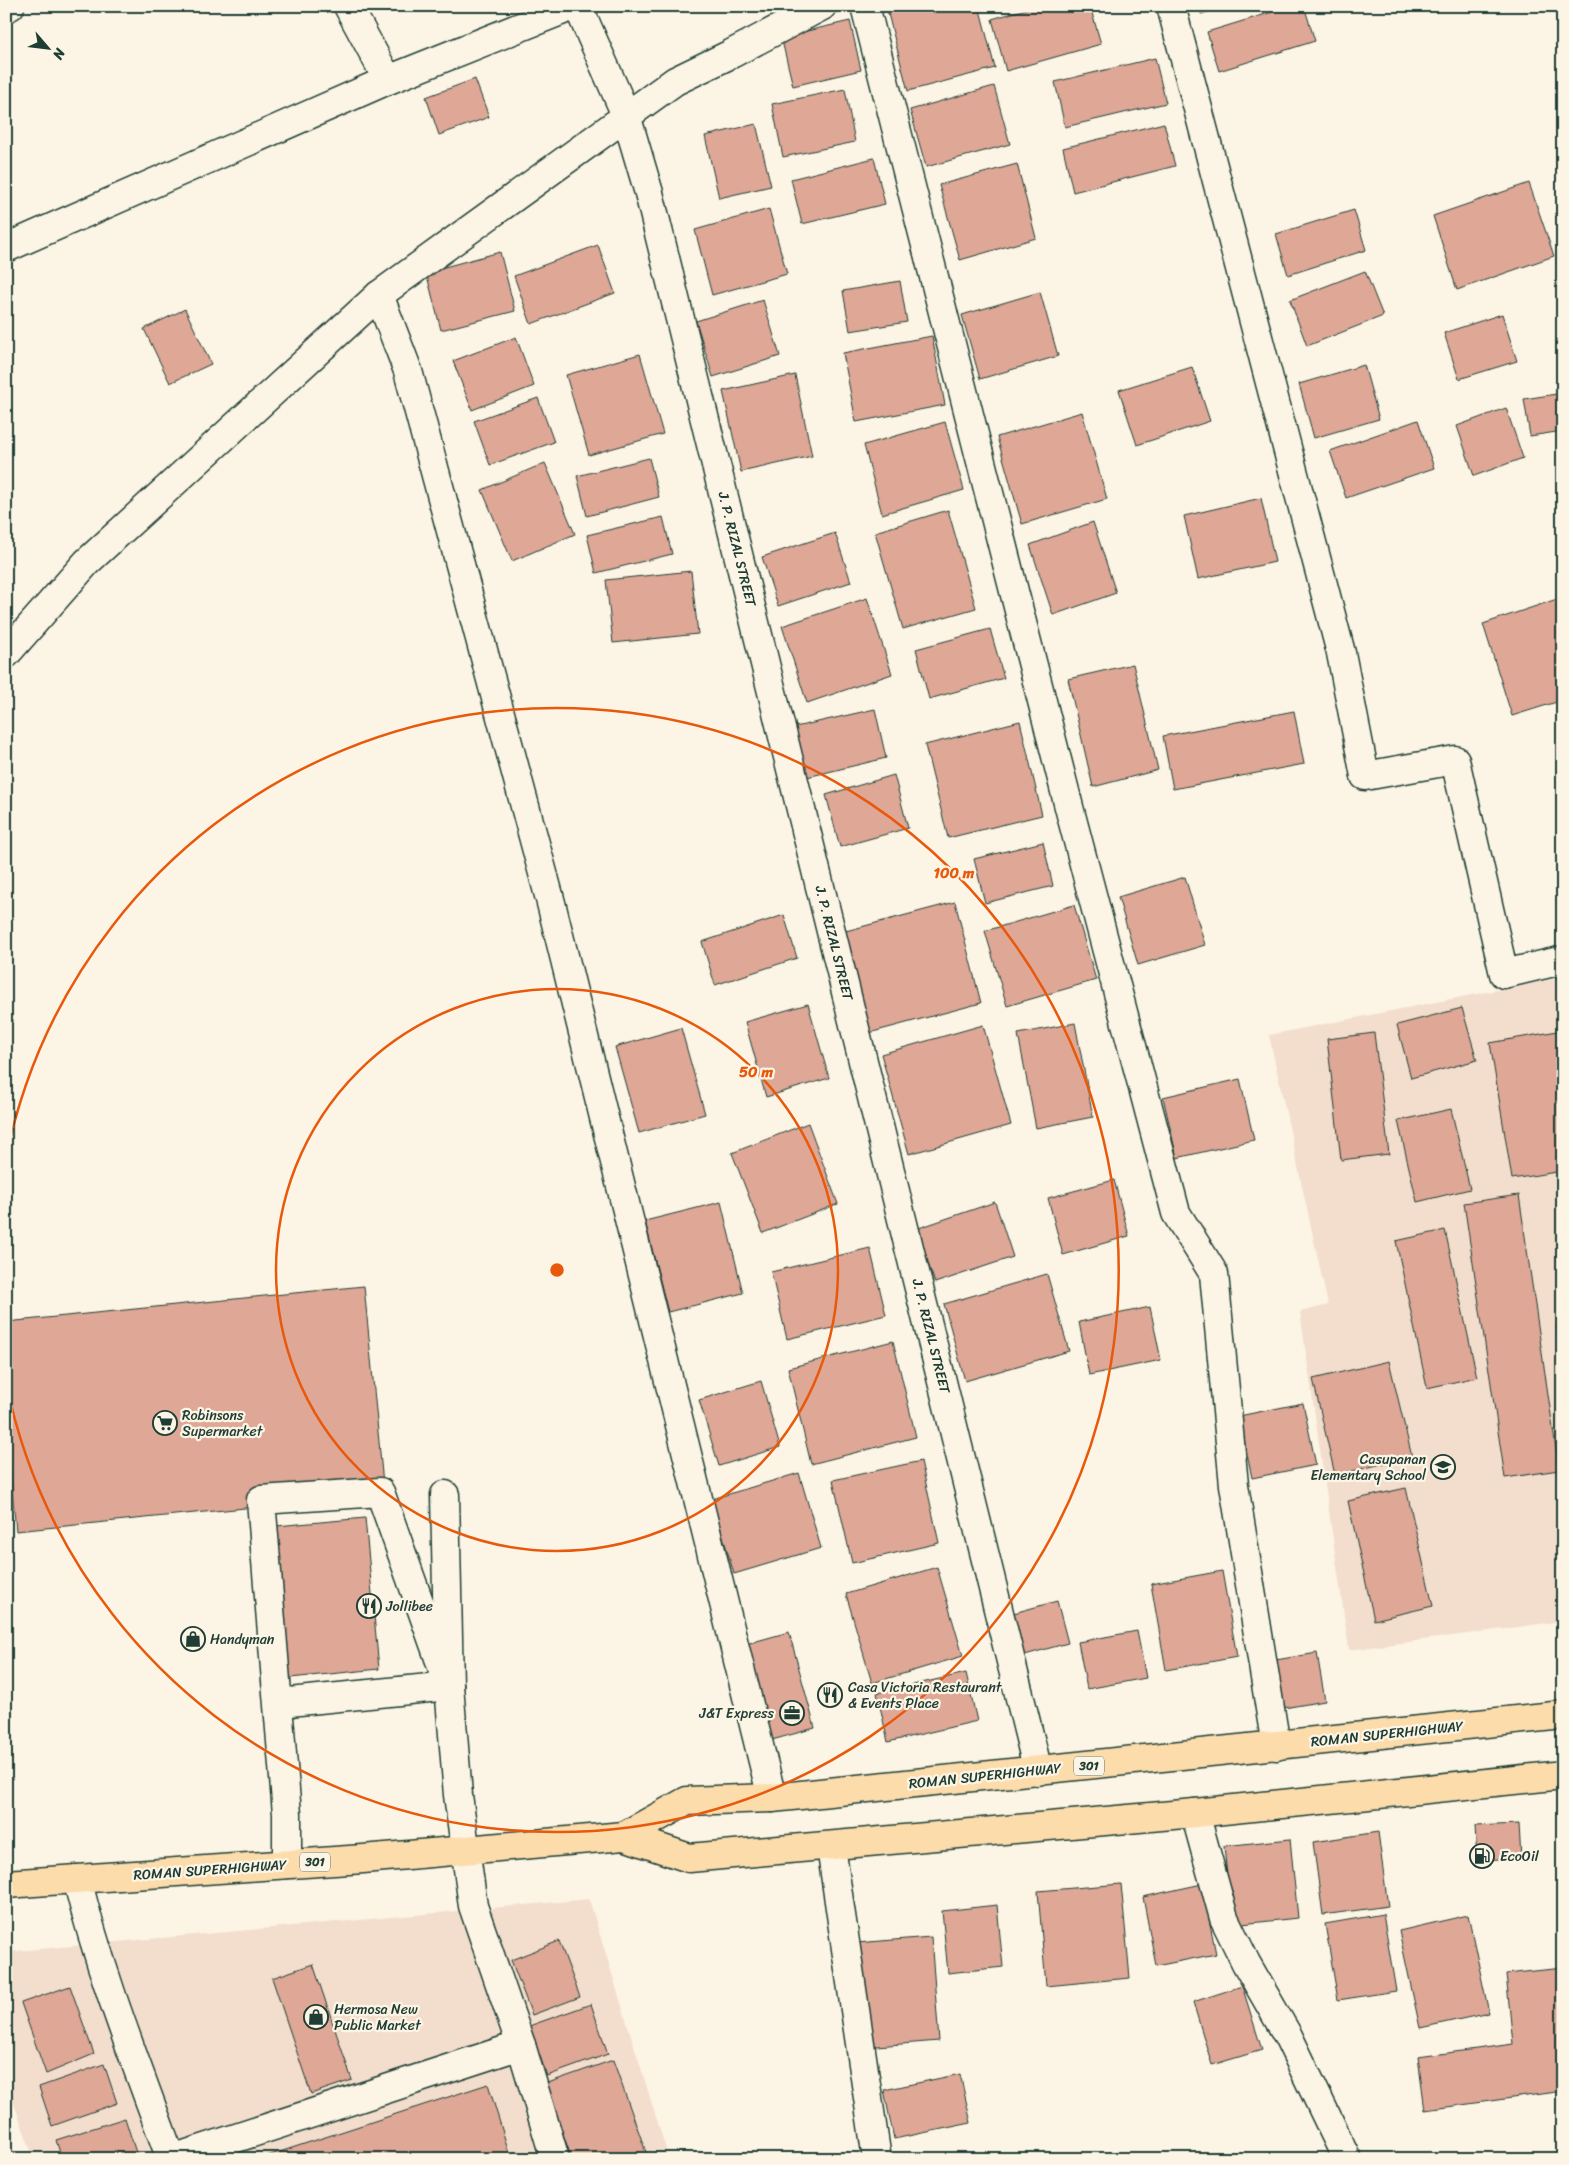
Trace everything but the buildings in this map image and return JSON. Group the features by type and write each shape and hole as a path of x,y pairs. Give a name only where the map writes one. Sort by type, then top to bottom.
{"main road":[{"name":"ROMAN SUPERHIGHWAY","path":"6,1884 287,1864 624,1836 688,1801 772,1798 1563,1715"},
{"name":"ROMAN SUPERHIGHWAY","path":"624,1836 689,1858 831,1847 1195,1813 1563,1775"}],"street":[{"path":"6,8 10,6"},
{"path":"348,6 388,80"},
{"path":"6,248 388,80 573,6"},
{"name":"J. P. RIZAL STREET","path":"578,6 626,115 649,193 1038,1771"},
{"path":"6,654 87,562 379,295 675,80 730,54 822,6"},
{"path":"865,6 1070,811 1176,1213 1214,1274 1234,1485 1276,1746"},
{"path":"1171,6 1341,653 1365,776 1455,760 1504,974 1563,960"},
{"path":"379,295 408,372 551,903 772,1798"},
{"path":"287,1864 287,1814 261,1500 380,1492 450,1686"},
{"path":"445,1495 450,1686 458,1795 473,1906 521,2045 555,2159"},
{"path":"279,1703 450,1686"},
{"path":"1195,1813 1224,1918 1246,1963 1288,2036 1347,2159"},
{"path":"831,1847 877,2159"},
{"path":"77,1879 91,1936 104,1976 171,2159 521,2045"}],"shaded area":[{"name":"Casupanan Elementary School","path":"1563,977 1563,1621 1349,1650 1300,1312 1328,1305 1269,1035"},
{"name":"Hermosa New Public Market","path":"589,1899 669,2159 34,2159 6,2082 6,1952"}],"place":[{"name":"Robinsons Supermarket","path":"165,1423"},
{"name":"Casupanan Elementary School","path":"1443,1467"},
{"name":"Jollibee","path":"369,1606"},
{"name":"Handyman","path":"193,1639"},
{"name":"Casa Victoria Restaurant & Events Place","path":"830,1695"},
{"name":"J&T Express","path":"792,1713"},
{"name":"EcoOil","path":"1482,1856"},
{"name":"Hermosa New Public Market","path":"316,2017"}]}
